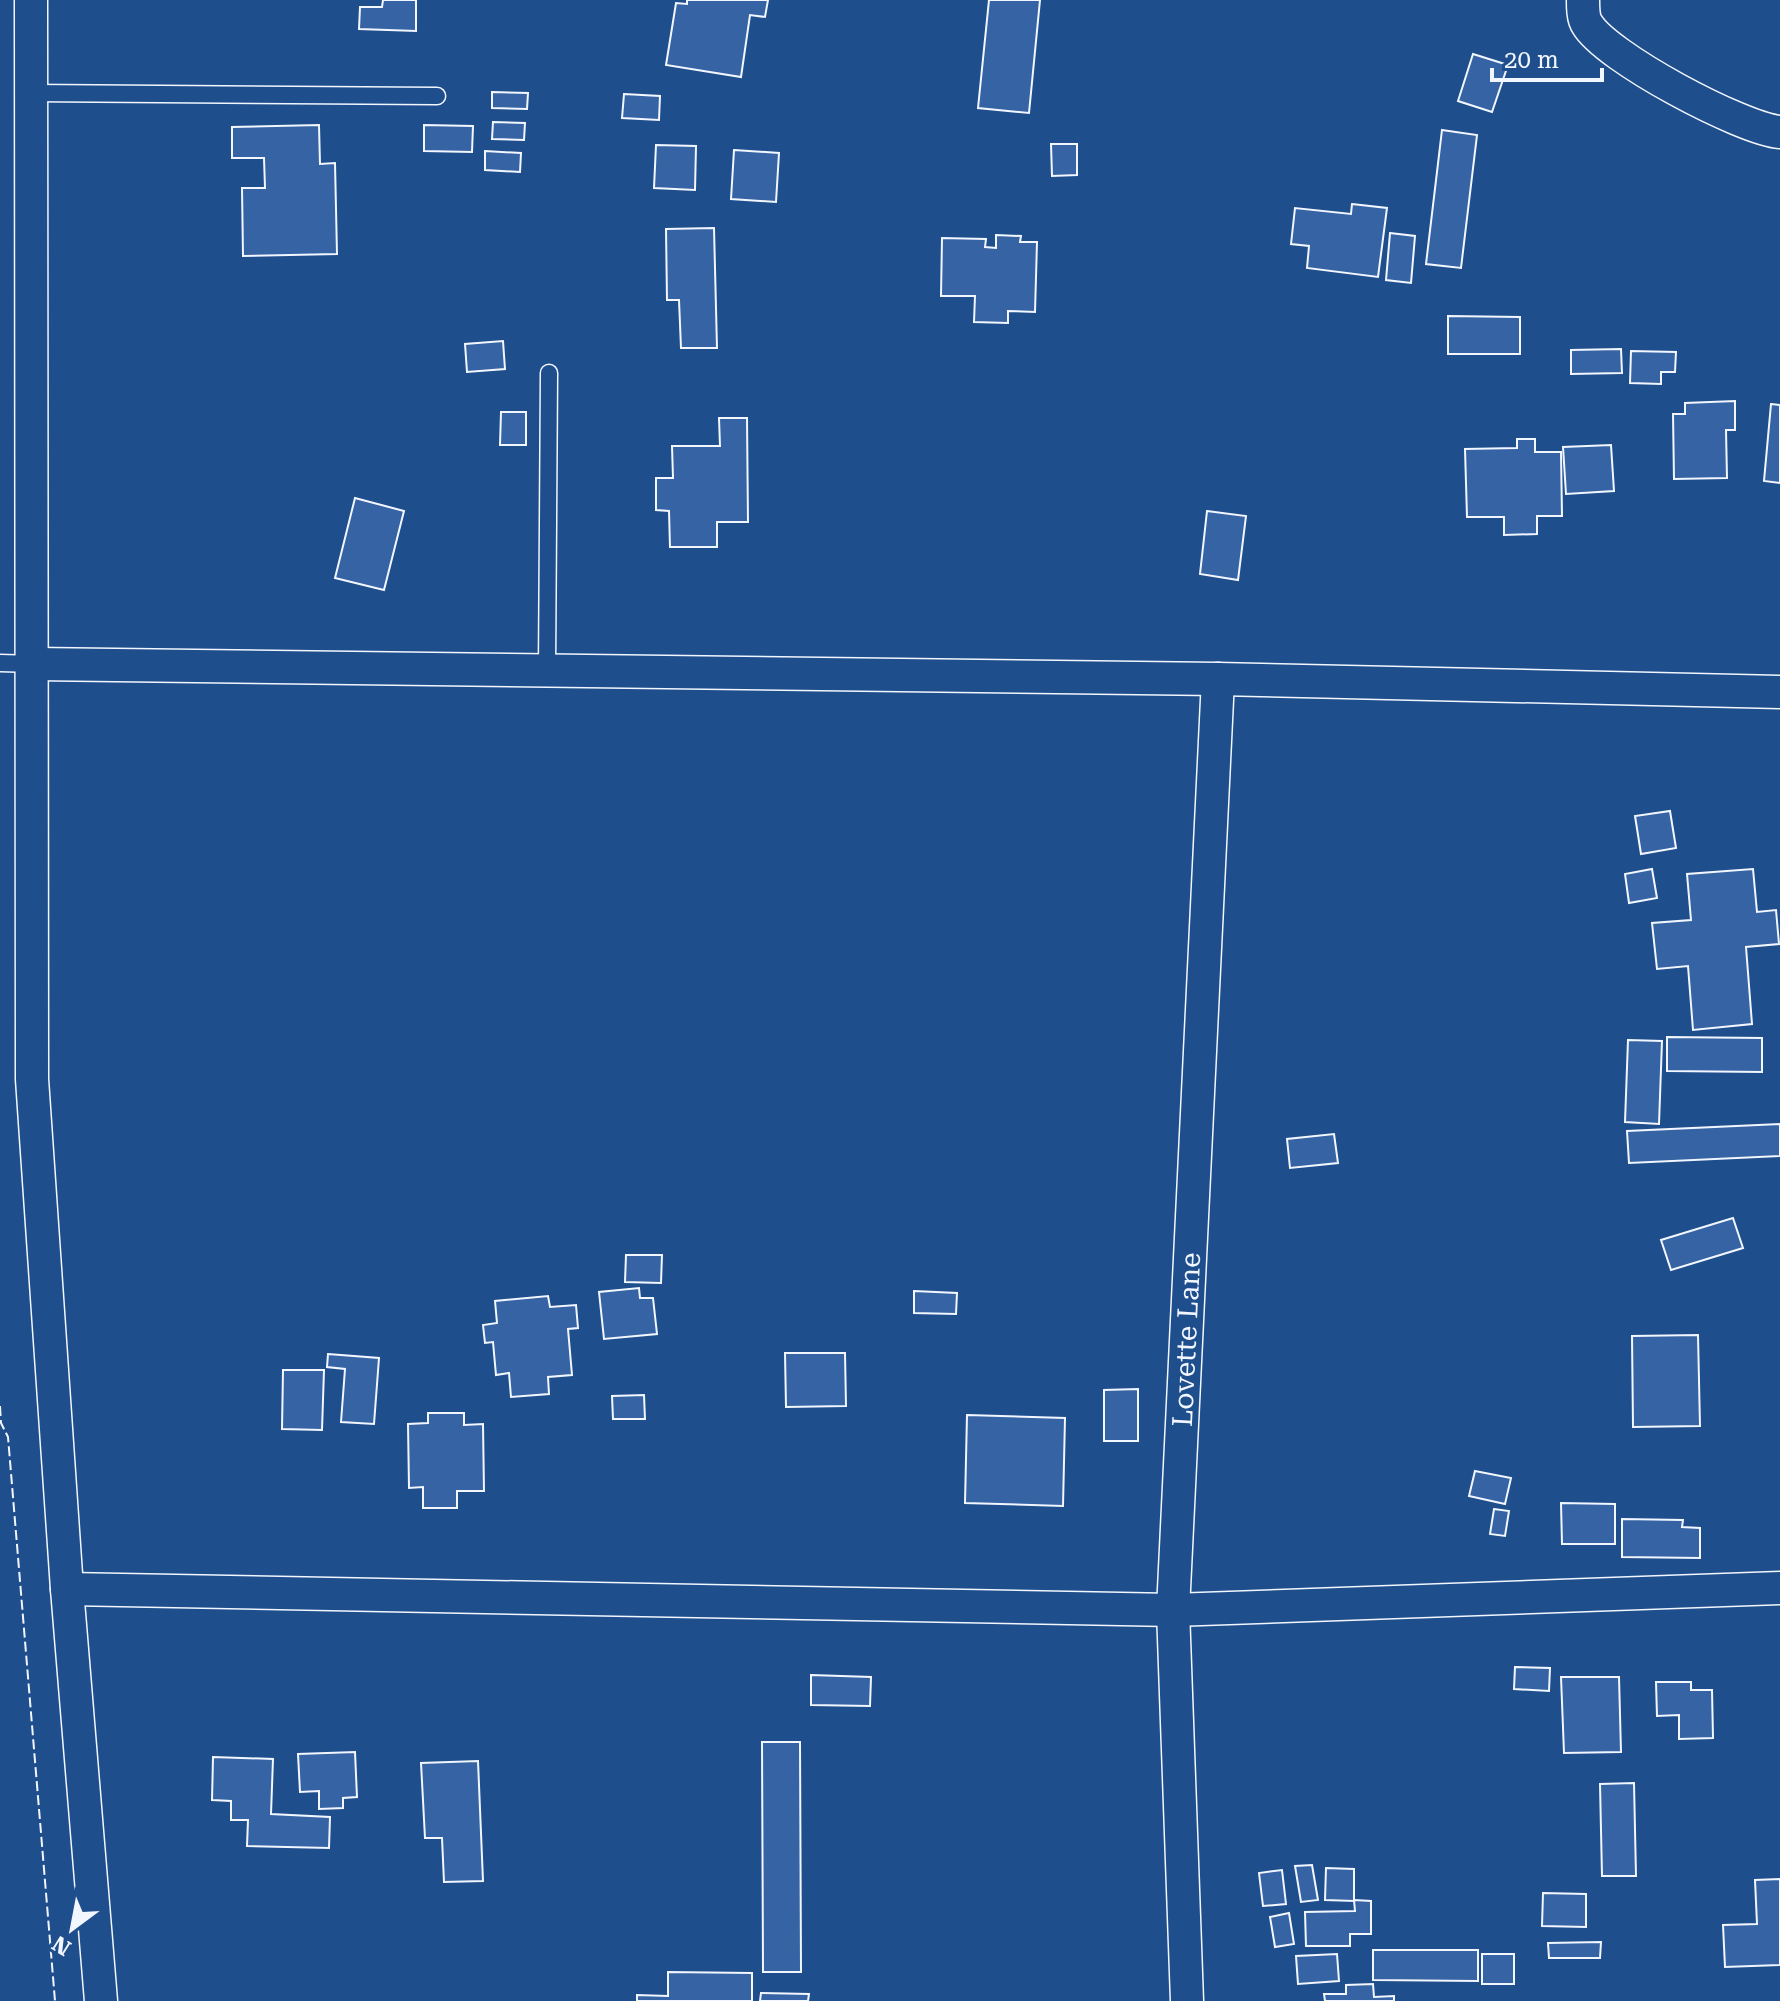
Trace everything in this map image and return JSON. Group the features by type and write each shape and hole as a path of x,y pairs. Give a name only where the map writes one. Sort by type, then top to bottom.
{"street":[{"path":"31,0 32,1079 67,1589 101,2001"},
{"path":"1583,0 1587,24 1632,64 1735,121 1780,132"},
{"path":"34,664 1218,679 1780,692"},
{"name":"Lovette Lane","path":"1187,2001 1173,1610 1218,679"},
{"path":"67,1589 1173,1610 1780,1588"}],"lane":[{"path":"31,93 437,96"},
{"path":"547,671 549,373"},
{"path":"0,663 34,664"}],"building":[{"path":"383,0 416,0 416,31 359,29 360,7 382,7"},
{"path":"687,0 768,0 765,17 750,15 741,77 666,65 676,3 687,4"},
{"path":"989,0 1040,0 1029,113 978,108"},
{"path":"1473,54 1508,65 1492,112 1458,101"},
{"path":"492,92 528,93 527,109 492,108"},
{"path":"624,94 660,96 659,120 622,118"},
{"path":"493,122 525,123 524,140 492,139"},
{"path":"319,125 320,164 335,163 337,254 243,256 242,188 265,188 264,158 232,158 232,127"},
{"path":"424,125 473,126 472,152 424,151"},
{"path":"1442,130 1477,135 1461,268 1426,264"},
{"path":"1051,144 1077,144 1077,175 1052,176"},
{"path":"656,145 696,146 695,190 654,188"},
{"path":"734,150 779,153 776,202 731,199"},
{"path":"485,151 521,153 520,172 485,170"},
{"path":"1352,204 1387,208 1378,277 1307,268 1309,246 1291,244 1295,208 1351,214"},
{"path":"714,228 717,348 681,348 679,300 667,300 666,229"},
{"path":"1390,233 1415,236 1411,283 1386,280"},
{"path":"996,235 1021,236 1020,242 1037,242 1035,312 1008,311 1008,323 974,322 975,296 941,296 942,238 986,239 985,247 996,248"},
{"path":"1448,316 1520,317 1520,354 1448,354"},
{"path":"503,341 505,369 467,372 465,344"},
{"path":"1621,349 1622,373 1571,374 1571,350"},
{"path":"1631,351 1676,352 1675,372 1661,372 1661,384 1630,383"},
{"path":"1735,401 1735,430 1726,430 1727,478 1674,479 1673,414 1685,414 1685,403"},
{"path":"1771,404 1780,405 1780,483 1764,481"},
{"path":"501,412 526,412 526,445 500,445"},
{"path":"719,418 747,418 748,522 717,522 717,547 670,547 669,511 656,510 656,478 673,478 672,446 720,446"},
{"path":"1517,439 1535,439 1535,452 1561,452 1562,516 1537,516 1537,534 1504,535 1504,517 1467,517 1465,449 1517,448"},
{"path":"1611,445 1614,491 1566,494 1563,447"},
{"path":"355,498 404,511 384,590 335,578"},
{"path":"1207,511 1246,516 1238,580 1200,574"},
{"path":"1670,811 1676,848 1641,854 1635,816"},
{"path":"1652,869 1657,898 1629,903 1625,874"},
{"path":"1753,869 1757,912 1776,910 1779,944 1746,947 1752,1024 1693,1030 1688,966 1657,969 1652,923 1691,920 1687,874"},
{"path":"1667,1037 1762,1038 1762,1072 1667,1071"},
{"path":"1628,1040 1662,1041 1659,1124 1625,1122"},
{"path":"1780,1124 1780,1156 1629,1163 1627,1131"},
{"path":"1334,1134 1338,1163 1290,1168 1287,1139"},
{"path":"1733,1218 1743,1248 1671,1270 1661,1240"},
{"path":"626,1255 662,1255 661,1283 625,1282"},
{"path":"639,1288 640,1298 653,1298 657,1334 604,1339 599,1292"},
{"path":"914,1291 957,1293 956,1314 914,1313"},
{"path":"548,1296 550,1307 576,1305 578,1328 568,1329 572,1375 548,1377 549,1394 511,1397 509,1373 496,1375 493,1342 485,1343 483,1325 497,1323 495,1301"},
{"path":"1698,1335 1700,1426 1633,1427 1632,1336"},
{"path":"785,1353 845,1353 846,1406 786,1407"},
{"path":"328,1354 379,1358 374,1424 341,1422 345,1369 327,1367"},
{"path":"283,1370 324,1370 322,1430 282,1429"},
{"path":"1138,1389 1138,1441 1104,1441 1104,1390"},
{"path":"644,1395 645,1419 613,1419 612,1396"},
{"path":"428,1413 464,1413 464,1425 483,1424 484,1491 457,1491 457,1508 423,1508 423,1487 409,1488 408,1424 428,1423"},
{"path":"967,1415 1065,1418 1063,1506 965,1503"},
{"path":"1475,1471 1511,1478 1505,1504 1469,1496"},
{"path":"1561,1503 1615,1504 1615,1544 1562,1544"},
{"path":"1494,1509 1509,1511 1505,1536 1490,1534"},
{"path":"1622,1519 1683,1520 1682,1527 1700,1528 1700,1558 1622,1557"},
{"path":"1515,1667 1550,1668 1549,1691 1514,1689"},
{"path":"811,1675 871,1677 870,1706 811,1705"},
{"path":"1561,1677 1619,1677 1621,1752 1564,1753"},
{"path":"1656,1682 1691,1682 1691,1690 1712,1690 1713,1738 1679,1739 1679,1715 1657,1716"},
{"path":"762,1742 800,1742 801,1972 763,1972"},
{"path":"355,1752 357,1797 343,1798 343,1808 319,1809 319,1791 300,1792 298,1754"},
{"path":"213,1757 273,1759 271,1814 330,1817 329,1848 247,1846 248,1820 231,1820 231,1801 212,1800"},
{"path":"478,1761 483,1881 444,1882 442,1838 425,1838 421,1763"},
{"path":"1634,1783 1636,1876 1602,1876 1600,1784"},
{"path":"1312,1865 1318,1900 1301,1902 1295,1866"},
{"path":"1326,1868 1354,1869 1354,1901 1325,1900"},
{"path":"1282,1870 1286,1904 1263,1906 1259,1873"},
{"path":"1780,1879 1780,1965 1725,1967 1723,1925 1757,1924 1755,1880"},
{"path":"1543,1893 1586,1894 1586,1927 1542,1926"},
{"path":"1354,1900 1371,1901 1371,1934 1350,1934 1350,1946 1306,1946 1305,1912 1355,1911"},
{"path":"1289,1913 1294,1944 1275,1947 1270,1917"},
{"path":"1601,1942 1600,1958 1549,1958 1548,1943"},
{"path":"1373,1950 1478,1950 1478,1981 1373,1980"},
{"path":"1337,1954 1339,1981 1298,1984 1296,1956"},
{"path":"1482,1954 1514,1954 1514,1984 1482,1984"},
{"path":"668,1972 752,1973 752,2001 637,2001 637,1995 668,1996"},
{"path":"1373,1984 1374,1997 1394,1996 1394,2001 1325,2001 1324,1994 1346,1994 1346,1985"},
{"path":"761,1993 809,1994 808,2001 760,2001"}],"fence":[{"path":"0,1406 1,1423 8,1437 55,2001"}]}
